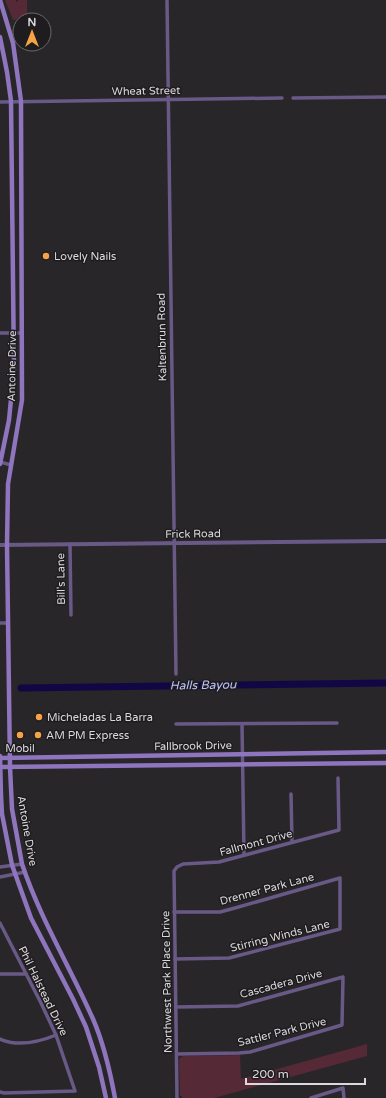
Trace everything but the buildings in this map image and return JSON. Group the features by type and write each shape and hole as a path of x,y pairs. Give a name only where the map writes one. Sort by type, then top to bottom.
{"main road":[{"name":"Antoine Drive","path":"0,0 13,43 21,101 22,400 8,484 7,545 10,767 12,809 22,864 33,893 93,1019 109,1065 115,1098"},
{"name":"Antoine Drive","path":"0,37 7,72 10,101 14,369 12,395 0,463"},
{"path":"12,227 22,227"},
{"name":"Fallbrook Drive","path":"0,756 11,758 386,752"},
{"name":"Antoine Drive","path":"0,756 2,814 12,865 31,918 86,1027 99,1067 106,1098"},
{"path":"114,756 114,766"},
{"name":"Fallbrook Drive","path":"0,767 386,763"},
{"path":"52,959 61,954"},
{"path":"99,1067 109,1065"}],"street":[{"name":"Kaltenbrun Road","path":"167,0 176,674"},
{"path":"293,98 386,97"},
{"name":"Wheat Street","path":"0,102 282,98"},
{"path":"0,333 22,333"},
{"path":"0,463 10,465"},
{"name":"Frick Road","path":"0,545 386,541"},
{"name":"Bill's Lane","path":"70,544 71,615"},
{"path":"0,624 8,623"},
{"path":"176,724 337,722"},
{"path":"242,724 244,855"},
{"name":"Fallmont Drive","path":"177,867 183,864 219,862 339,830 338,778"},
{"path":"291,794 292,842"},
{"path":"0,867 22,864"},
{"name":"Northwest Park Place Drive","path":"177,867 174,871 177,1098"},
{"path":"0,877 25,872"},
{"name":"Drenner Park Lane","path":"174,912 220,912 340,878 340,929"},
{"name":"Phil Halstead Drive","path":"0,924 56,1035 75,1091 0,1092"},
{"name":"Stirring Winds Lane","path":"175,959 228,958 340,929"},
{"path":"0,974 26,974"},
{"name":"Cascadera Drive","path":"176,1007 238,1006 343,977"},
{"name":"Sattler Park Drive","path":"177,1054 250,1052 342,1025 343,977"},
{"path":"0,1039 7,1042 32,1043 56,1035"},
{"path":"311,1098 343,1088 344,1098"}],"shaded area":[{"path":"5,0 27,0 27,12 12,12 12,18"},
{"path":"367,1044 367,1056 214,1098 182,1098 182,1096 180,1096 179,1060 183,1056 240,1055 241,1079"}],"waterway":[{"name":"Halls Bayou","path":"21,688 386,683"}],"place":[{"name":"Lovely Nails","path":"46,256"},
{"name":"Micheladas La Barra","path":"39,717"},
{"name":"Mobil","path":"20,735"},
{"name":"AM PM Express","path":"38,735"}]}
